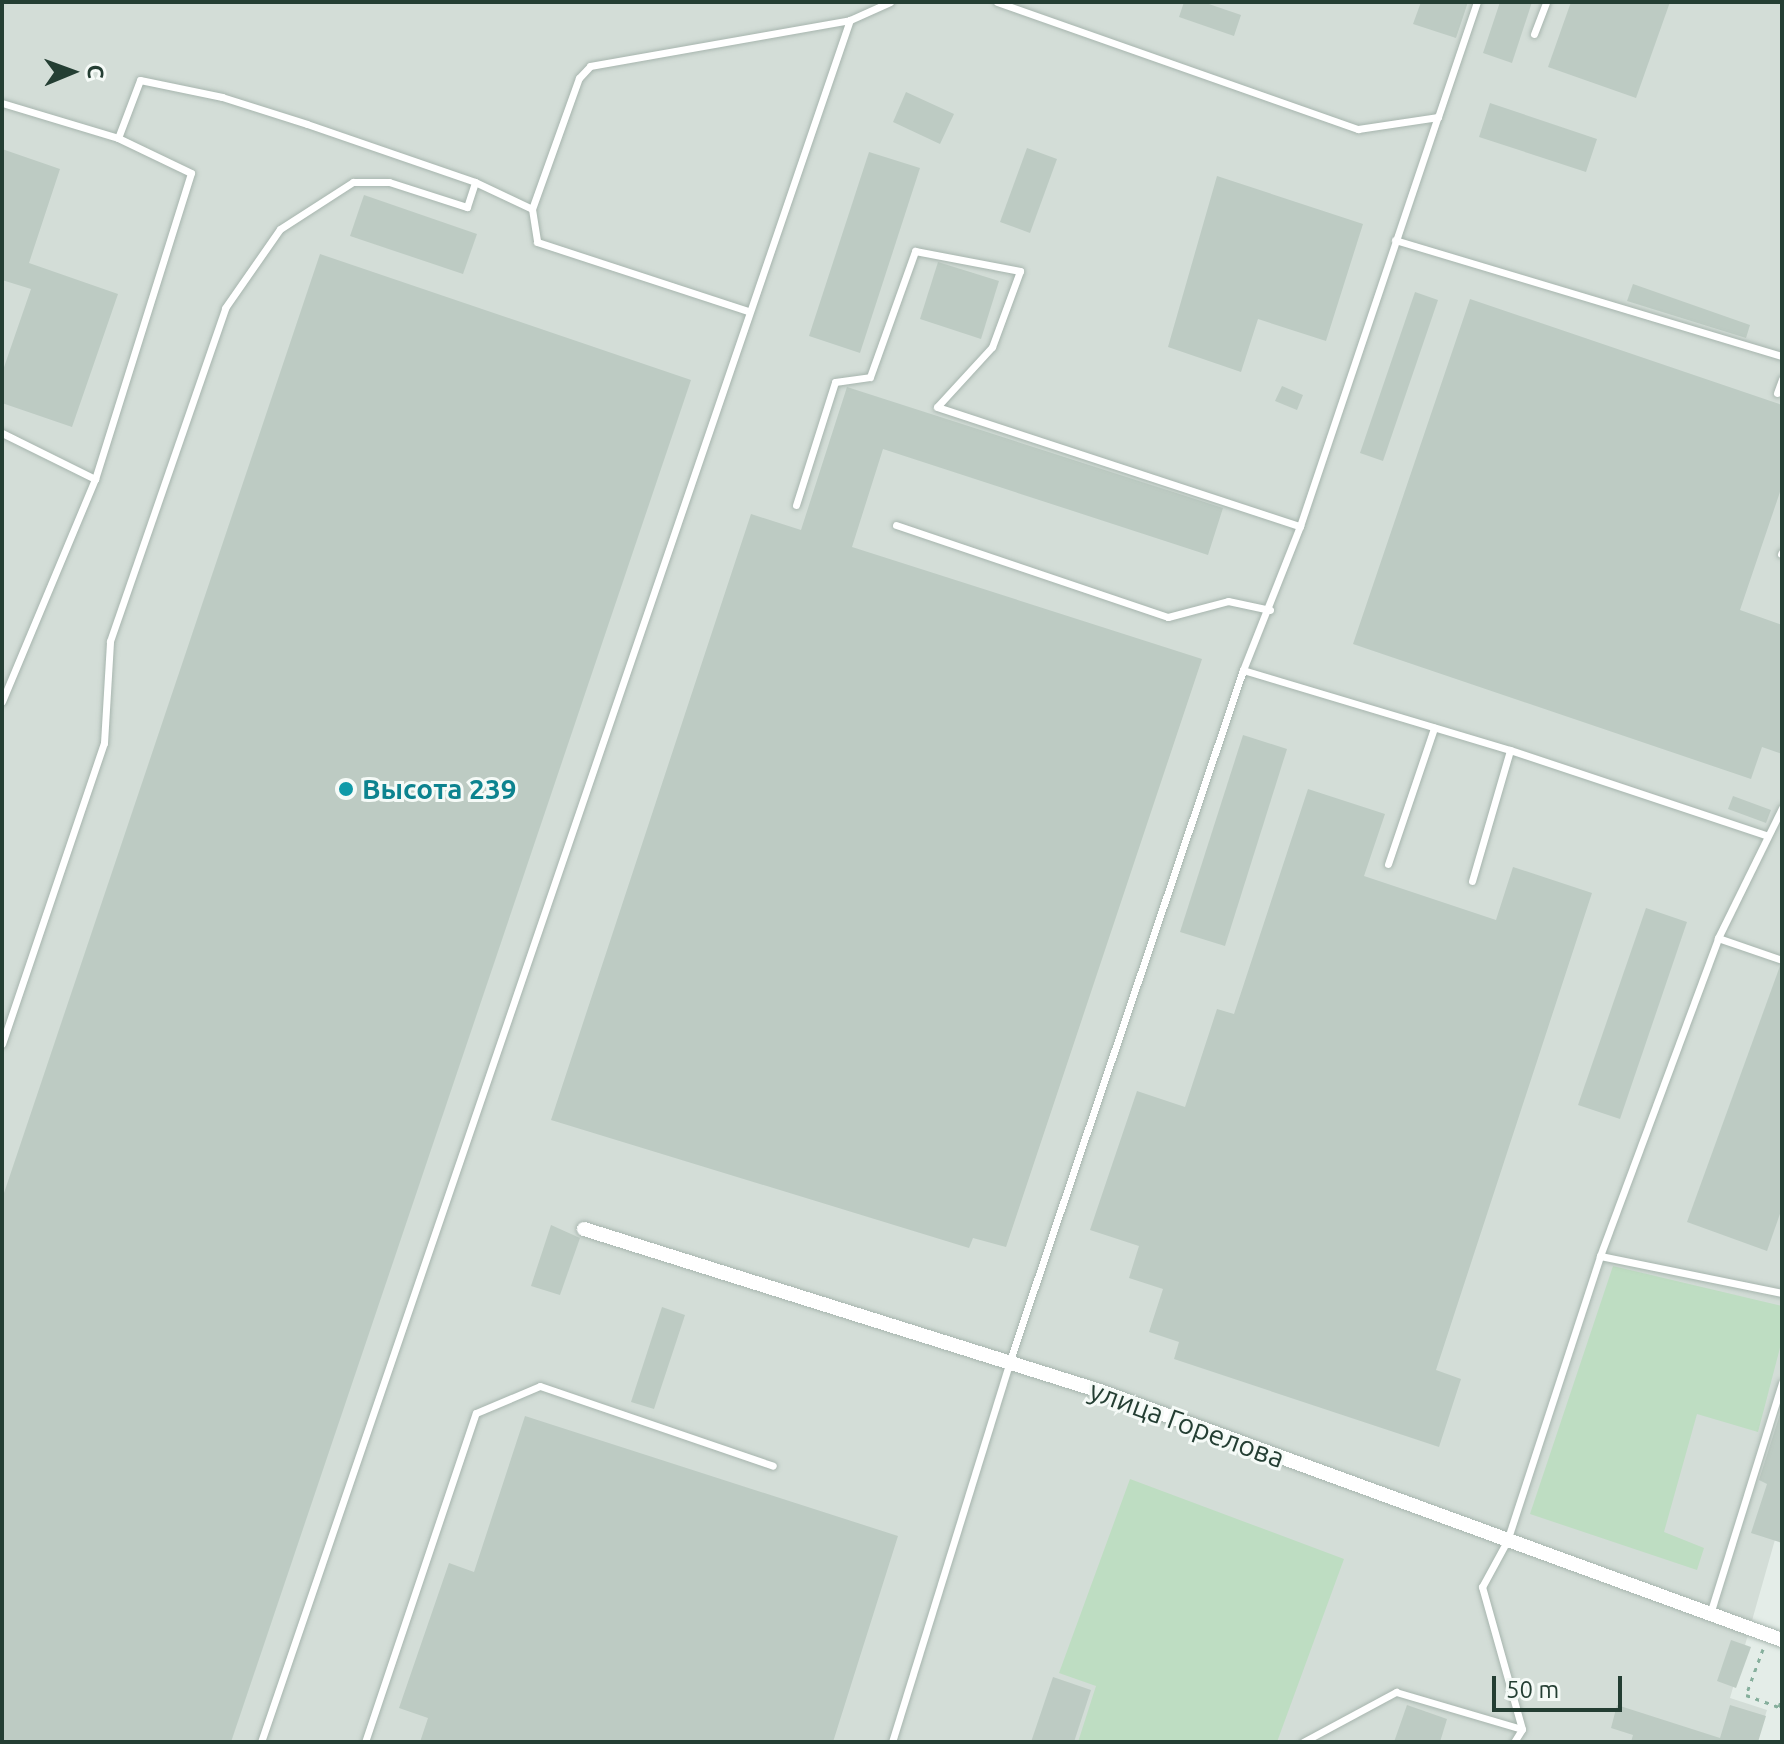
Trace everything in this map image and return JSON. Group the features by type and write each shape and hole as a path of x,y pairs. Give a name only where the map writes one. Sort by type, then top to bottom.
{"street":[{"name":"улица Горелова","path":"584,1229 1009,1363 1710,1615 1777,1646"}],"lane":[{"path":"748,311 537,242 532,209 579,78 590,66 850,20 890,2"},
{"path":"997,2 1358,129 1438,117"},
{"path":"892,1742 1009,1363 1243,670 1270,610 1300,526 1477,2"},
{"path":"1534,34 1546,2"},
{"path":"261,1742 850,20"},
{"path":"118,138 140,80 222,97 475,182 532,209"},
{"path":"2,103 118,138 191,173 95,479 2,701"},
{"path":"2,1044 104,743 110,641 225,308 280,229 353,182 389,182 467,207 475,182"},
{"path":"1395,240 1782,356"},
{"path":"796,505 835,382 870,377 915,251 1020,271 992,347 937,407 1300,526"},
{"path":"1777,393 1782,379"},
{"path":"2,433 95,479"},
{"path":"896,525 1168,617 1228,601 1270,610"},
{"path":"1243,670 1510,750 1766,835"},
{"path":"1388,864 1434,728"},
{"path":"1472,881 1510,750"},
{"path":"1514,1742 1522,1729 1482,1587 1507,1541 1600,1256 1718,938 1766,835 1782,808"},
{"path":"1718,938 1782,960"},
{"path":"1600,1256 1782,1293"},
{"path":"1710,1615 1782,1383"},
{"path":"365,1742 476,1413 540,1386 773,1466"},
{"path":"1303,1742 1396,1692 1522,1729"}],"path":[{"path":"1777,1646 1762,1649 1746,1695 1779,1707 1782,1698"}],"shaded area":[{"path":"2,2 1782,2 1782,1515 1730,1698 1767,1710 1757,1742 2,1742"}],"green space":[{"path":"1613,1266 1782,1306 1782,1340 1758,1432 1697,1414 1664,1532 1704,1548 1697,1570 1530,1514"},
{"path":"1130,1479 1344,1559 1277,1742 1078,1742 1096,1686 1059,1673"}],"building":[{"path":"1184,2 1203,2 1241,15 1234,36 1179,17"},
{"path":"1421,2 1468,2 1456,38 1413,24"},
{"path":"1500,2 1532,2 1512,63 1483,53"},
{"path":"1571,2 1670,2 1636,98 1548,67"},
{"path":"906,92 954,114 940,144 893,122"},
{"path":"1490,103 1597,139 1586,172 1479,137"},
{"path":"1027,148 1057,159 1030,233 1000,222"},
{"path":"2,149 60,169 29,263 118,294 72,427 2,403 2,373 31,289 2,280"},
{"path":"869,152 920,168 860,353 809,336"},
{"path":"1217,176 1363,224 1326,341 1258,319 1241,372 1168,347"},
{"path":"364,195 477,234 463,274 350,236"},
{"name":"Высота 239","path":"320,254 691,380 231,1742 2,1742 2,1199"},
{"path":"938,262 999,281 981,339 920,319"},
{"path":"1633,284 1750,325 1746,338 1627,301"},
{"path":"1415,292 1438,300 1383,461 1360,453"},
{"path":"1470,299 1782,405 1782,486 1740,610 1782,625 1782,754 1762,747 1751,779 1353,644"},
{"path":"1282,386 1303,395 1297,410 1275,401"},
{"path":"847,387 1223,508 1208,555 883,449 852,547 1202,659 1006,1247 973,1238 969,1248 551,1120 751,514 801,530"},
{"path":"1243,735 1287,749 1225,946 1180,932"},
{"path":"1308,789 1385,814 1364,876 1496,920 1513,867 1592,893 1436,1370 1461,1379 1439,1447 1174,1359 1179,1342 1149,1332 1163,1289 1129,1278 1139,1246 1090,1230 1137,1091 1185,1107 1217,1009 1234,1014"},
{"path":"1733,796 1771,810 1766,823 1728,809"},
{"path":"1646,908 1687,922 1620,1119 1578,1105"},
{"path":"1780,966 1782,1208 1767,1251 1687,1222"},
{"path":"551,1225 580,1238 560,1295 531,1286"},
{"path":"662,1307 685,1315 654,1409 631,1402"},
{"path":"1780,1414 1782,1543 1751,1533 1767,1484 1759,1480"},
{"path":"525,1416 898,1536 833,1742 420,1742 428,1718 399,1708 449,1563 474,1572"},
{"path":"1731,1640 1751,1647 1736,1688 1717,1681"},
{"path":"1053,1677 1091,1690 1074,1742 1031,1742"},
{"path":"1407,1705 1447,1719 1440,1742 1394,1742"},
{"path":"1617,1705 1720,1738 1730,1705 1766,1716 1758,1742 1631,1742 1633,1735 1611,1728"}],"place":[{"name":"Высота 239","path":"346,789"}]}
